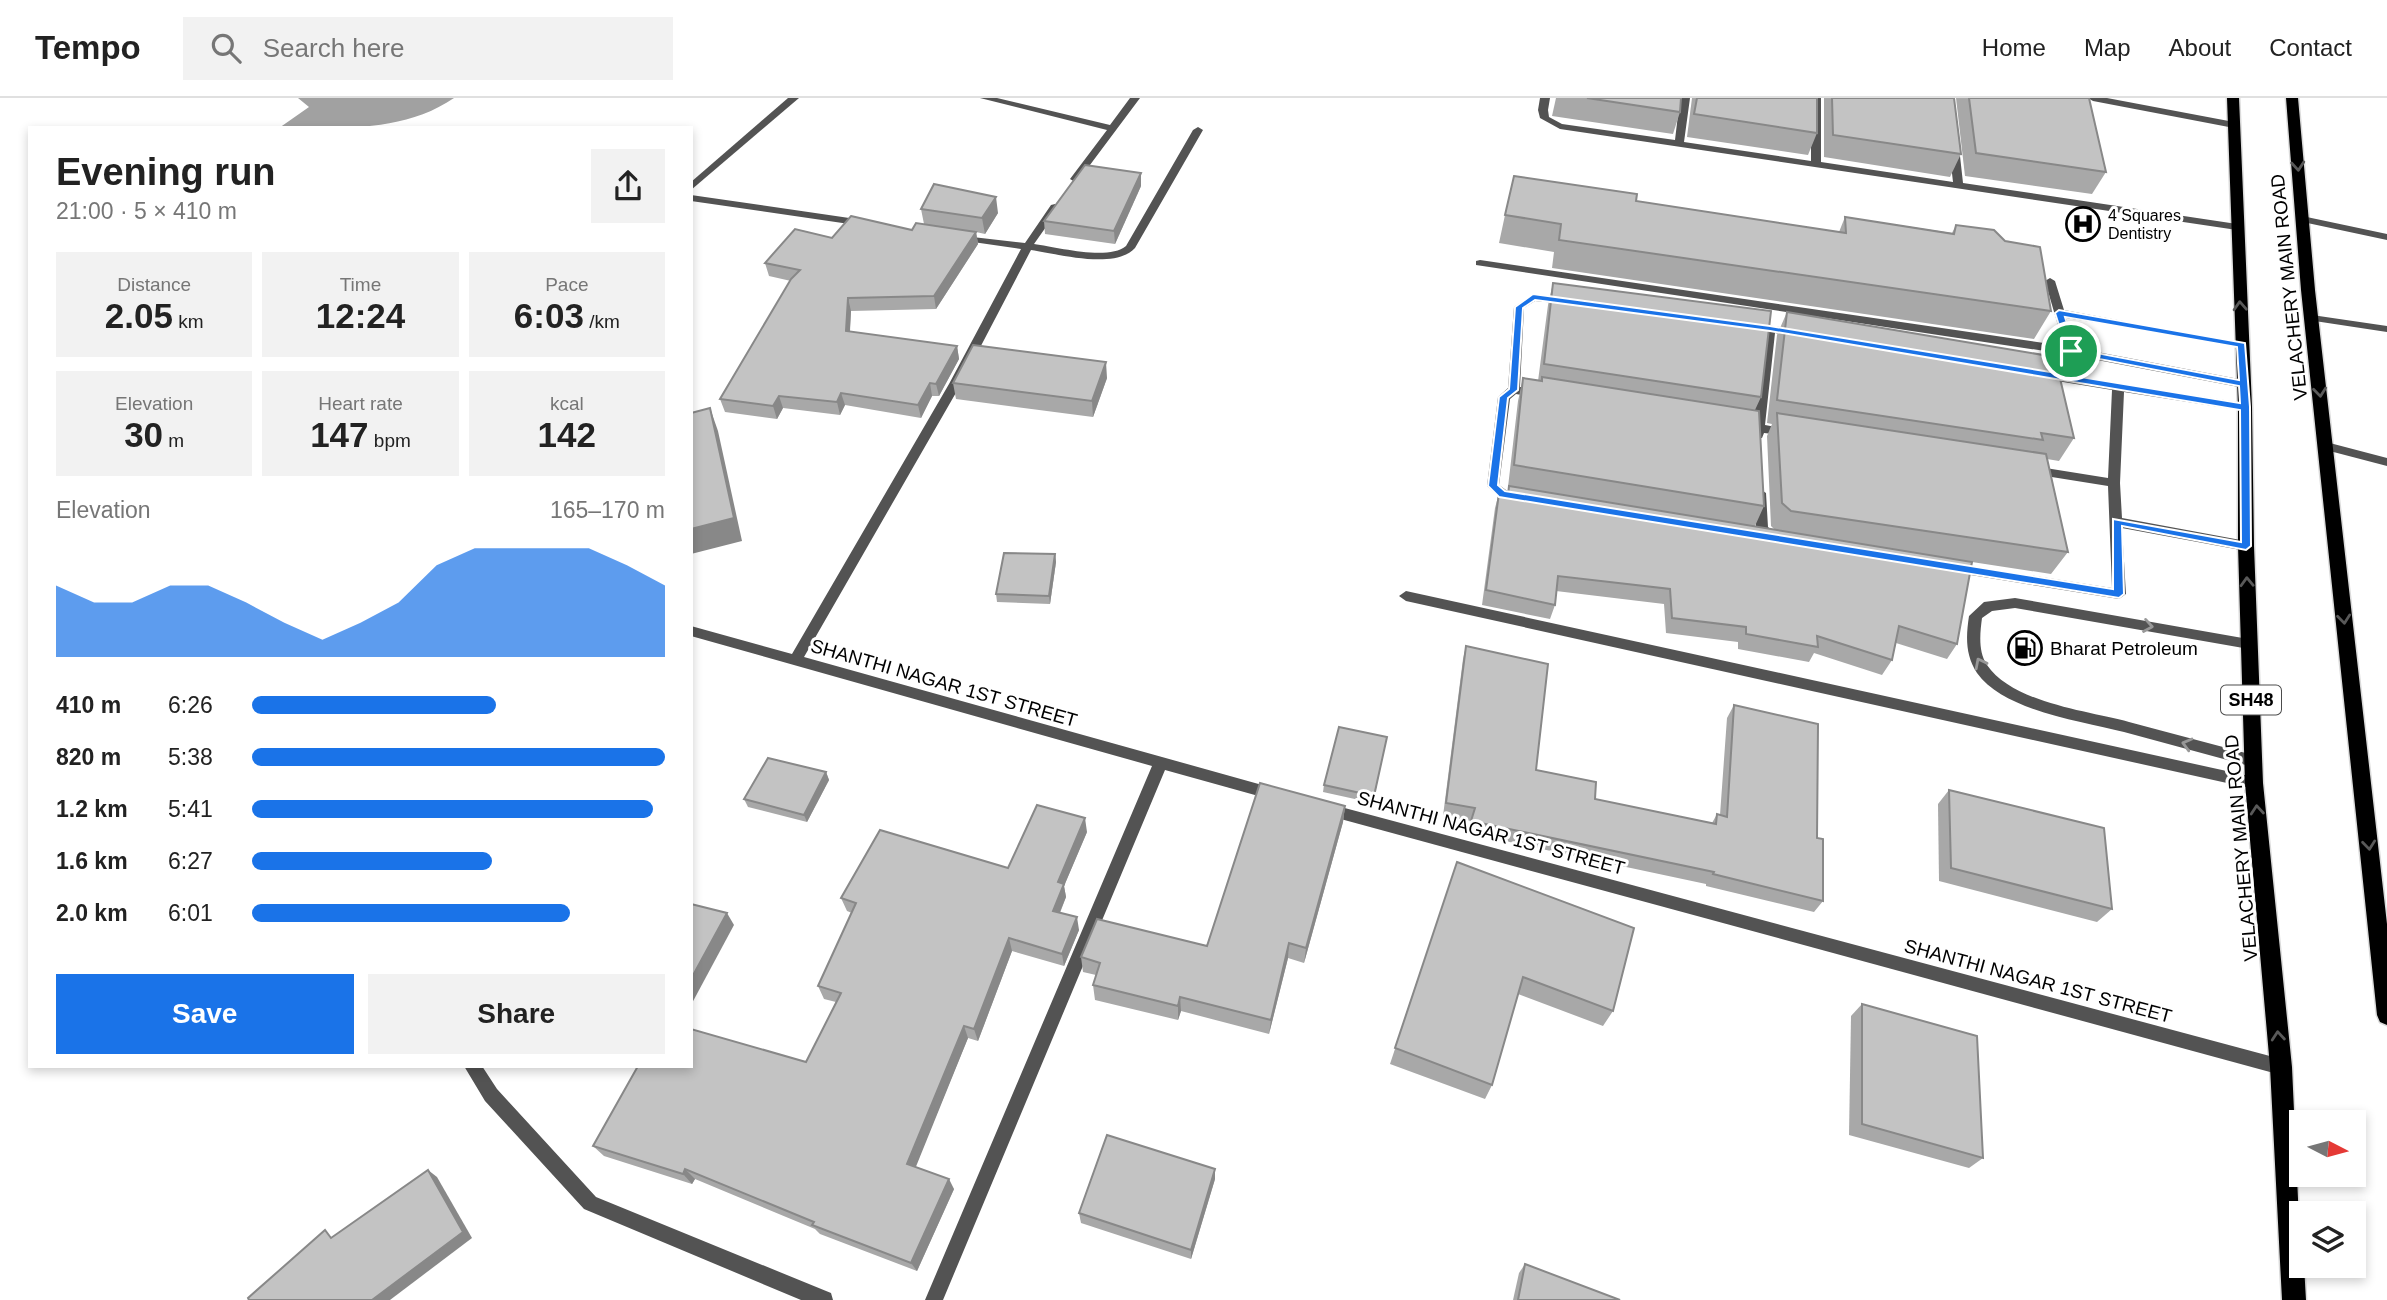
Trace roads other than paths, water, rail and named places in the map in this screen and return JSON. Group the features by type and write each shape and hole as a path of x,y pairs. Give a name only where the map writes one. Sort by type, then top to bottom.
{"main road":[{"name":"VELACHERY MAIN ROAD","path":"2233,98 2245,407 2246,546 2254,783 2281,1067 2294,1300"},
{"name":"VELACHERY MAIN ROAD","path":"2292,98 2312,318 2387,1015"}],"street":[{"path":"693,185 794,98"},
{"path":"985,98 1112,128"},
{"path":"795,661 955,384 1027,247 1135,98"},
{"path":"1545,98 1545,118 1560,126 2237,227"},
{"path":"1679,143 1685,98"},
{"path":"1815,163 1816,98"},
{"path":"2093,98 2234,125"},
{"path":"947,235 1105,257 1124,253 1130,248 1198,130"},
{"path":"1952,135 1958,184"},
{"path":"693,198 879,225"},
{"path":"2302,219 2387,237"},
{"path":"1480,263 2071,351 2244,384"},
{"path":"2050,281 2071,351"},
{"path":"1514,390 1519,307 1533,297 1586,304"},
{"path":"2059,313 2123,324"},
{"path":"2312,318 2387,329"},
{"path":"1744,325 1810,335"},
{"path":"1759,453 1758,428 1770,328"},
{"path":"2025,372 2245,407"},
{"path":"1941,566 2119,594 2114,483 2118,388"},
{"path":"1530,499 1503,494 1493,486 1504,397 1514,390 1555,397"},
{"path":"1731,424 1799,435"},
{"path":"2326,446 2387,461"},
{"path":"2018,468 2114,483"},
{"path":"1749,536 1783,541 1762,529 1760,478"},
{"path":"2117,522 2246,546"},
{"path":"1406,596 2254,783"},
{"path":"2249,644 2015,603 1989,606 1976,616 1972,635 1975,657 1987,675 2014,693 2064,711 2253,761"},
{"name":"SHANTHI NAGAR 1ST STREET","path":"693,632 1160,764 2281,1067"},
{"path":"934,1300 1160,764"},
{"path":"473,1068 491,1095 590,1203 824,1300"}],"place":[{"name":"4 Squares Dentistry","path":"2083,224"},
{"name":"Bharat Petroleum","path":"2025,648"}]}
